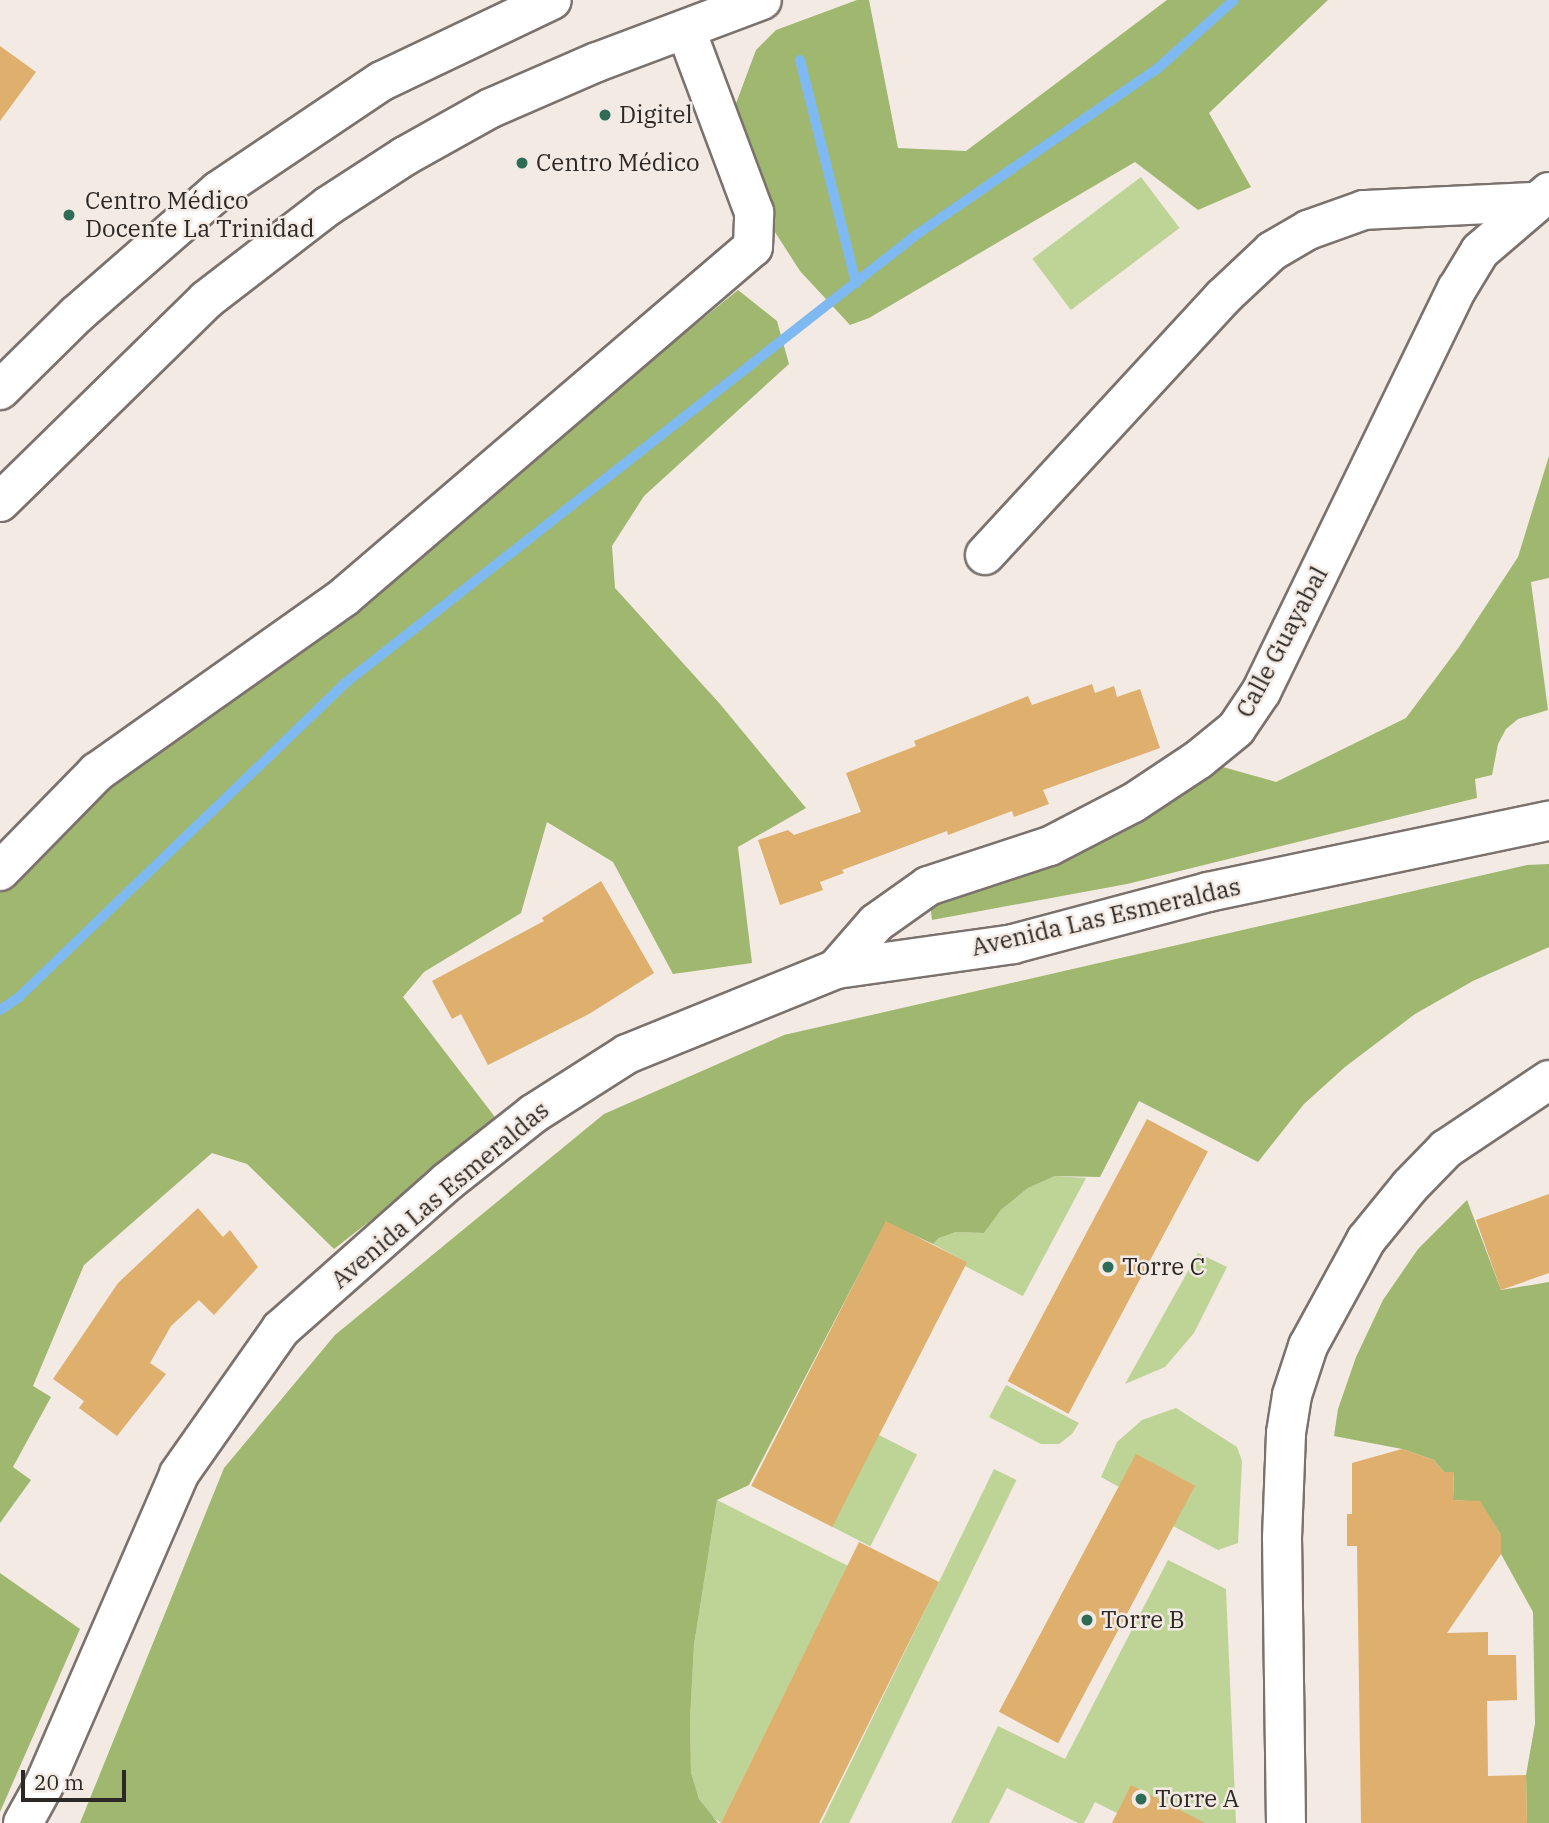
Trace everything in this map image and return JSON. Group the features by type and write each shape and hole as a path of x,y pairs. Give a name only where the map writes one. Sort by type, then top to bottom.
{"street":[{"path":"0,390 76,315 218,191 382,80 552,0"},
{"path":"0,502 206,300 328,206 405,156 491,108 597,62 762,0"},
{"path":"0,871 97,772 344,597 753,247 739,217 682,32"},
{"path":"985,555 1222,298 1272,251 1308,230 1364,210 1541,197"},
{"name":"Calle Guayabal","path":"836,970 876,923 928,886 1050,846 1133,803 1198,760 1236,729 1261,692 1457,289 1480,251 1541,197"},
{"name":"Avenida Las Esmeraldas","path":"23,1823 44,1785 179,1474 281,1329 447,1182 543,1107 627,1054 836,970 1013,944 1208,892 1549,821"},
{"path":"1286,1823 1282,1538 1286,1433 1292,1395 1307,1346 1366,1240 1410,1186 1446,1149 1549,1080"}],"green space":[{"path":"857,0 869,0 898,148 966,151 1167,0 1328,0 1209,113 1251,187 1198,210 1135,162 869,318 850,325 800,271 764,215 735,106 756,50 776,30"},
{"path":"1141,177 1180,228 1071,310 1032,259"},
{"path":"738,290 777,321 789,364 644,496 612,546 615,588 720,704 806,808 738,847 752,963 673,974 613,862 547,822 521,913 424,972 403,997 498,1121 334,1249 247,1164 212,1153 84,1265 33,1386 51,1397 13,1467 31,1480 0,1523 0,887 93,795 596,405"},
{"path":"1549,456 1549,578 1531,582 1548,710 1518,719 1506,729 1498,744 1492,775 1475,779 1477,798 1127,884 932,920 928,886 1198,760 1276,782 1406,718 1459,647 1518,557"},
{"path":"1549,864 1549,947 1473,981 1415,1014 1345,1067 1304,1104 1258,1162 1139,1101 1100,1177 1055,1176 1028,1188 1001,1210 984,1233 956,1232 939,1238 933,1244 886,1222 749,1485 717,1500 694,1645 690,1720 691,1772 699,1799 718,1823 80,1823 224,1468 335,1335 604,1114 784,1035 1527,865"},
{"path":"1055,1176 1086,1178 1023,1296 965,1266 966,1262 933,1244 939,1238 956,1232 984,1233 1001,1210 1028,1188"},
{"path":"1467,1200 1501,1290 1549,1282 1549,1823 1527,1823 1526,1775 1535,1724 1533,1612 1501,1554 1501,1535 1480,1502 1453,1500 1454,1472 1444,1472 1434,1460 1402,1449 1334,1436 1338,1409 1356,1357 1383,1300 1418,1249"},
{"path":"1198,1253 1227,1267 1194,1333 1165,1367 1125,1384"},
{"path":"1006,1385 1079,1423 1072,1434 1059,1444 1041,1444 989,1417"},
{"path":"1176,1408 1237,1447 1242,1461 1238,1543 1218,1550 1173,1526 1194,1485 1137,1455 1119,1487 1101,1477 1117,1442 1142,1420"},
{"path":"877,1434 917,1454 870,1546 830,1526"},
{"path":"994,1469 1016,1480 849,1823 821,1823"},
{"path":"717,1500 848,1566 721,1823 711,1816 699,1799 691,1772 690,1720 694,1645"},
{"path":"1168,1560 1226,1589 1236,1823 1191,1823 1117,1813 1095,1802 1084,1823 1078,1823 1007,1788 989,1823 951,1823 998,1726 1065,1759"},
{"path":"0,1573 80,1629 0,1812"}],"building":[{"path":"0,46 36,72 0,121"},
{"path":"1092,684 1095,693 1114,686 1117,697 1140,689 1160,748 1043,790 1049,804 1014,817 1012,811 948,835 947,831 842,870 844,873 820,882 823,890 780,905 758,840 788,830 794,835 861,812 846,773 916,746 914,741 1028,696 1032,705"},
{"path":"601,881 654,973 589,1014 488,1065 461,1014 452,1019 432,981 544,921 542,918"},
{"name":"Torre C","path":"1147,1119 1208,1151 1068,1414 1008,1381"},
{"path":"1549,1194 1549,1273 1501,1290 1476,1220"},
{"path":"198,1208 223,1237 230,1230 258,1267 214,1315 199,1300 171,1326 150,1363 166,1374 117,1436 79,1408 84,1401 53,1379 118,1283"},
{"path":"886,1221 967,1262 832,1527 751,1486"},
{"path":"1402,1449 1434,1460 1444,1472 1454,1472 1453,1500 1480,1501 1501,1535 1501,1554 1447,1633 1488,1632 1488,1655 1516,1655 1517,1700 1487,1701 1488,1776 1526,1775 1527,1823 1361,1823 1357,1546 1347,1546 1347,1514 1352,1514 1352,1463"},
{"name":"Torre B","path":"1136,1454 1195,1485 1058,1743 999,1712"},
{"path":"859,1542 939,1582 819,1823 721,1823"},
{"name":"Torre A","path":"1131,1785 1205,1823 1112,1823"}],"waterway":[{"path":"0,1010 19,997 344,684 916,235 1157,69 1234,0"},
{"path":"800,60 856,283"}],"place":[{"name":"Digitel","path":"605,115"},
{"name":"Centro Médico","path":"522,163"},
{"name":"Centro Médico Docente La Trinidad","path":"69,215"},
{"name":"Torre C","path":"1108,1267"},
{"name":"Torre B","path":"1087,1620"},
{"name":"Torre A","path":"1141,1799"}]}
